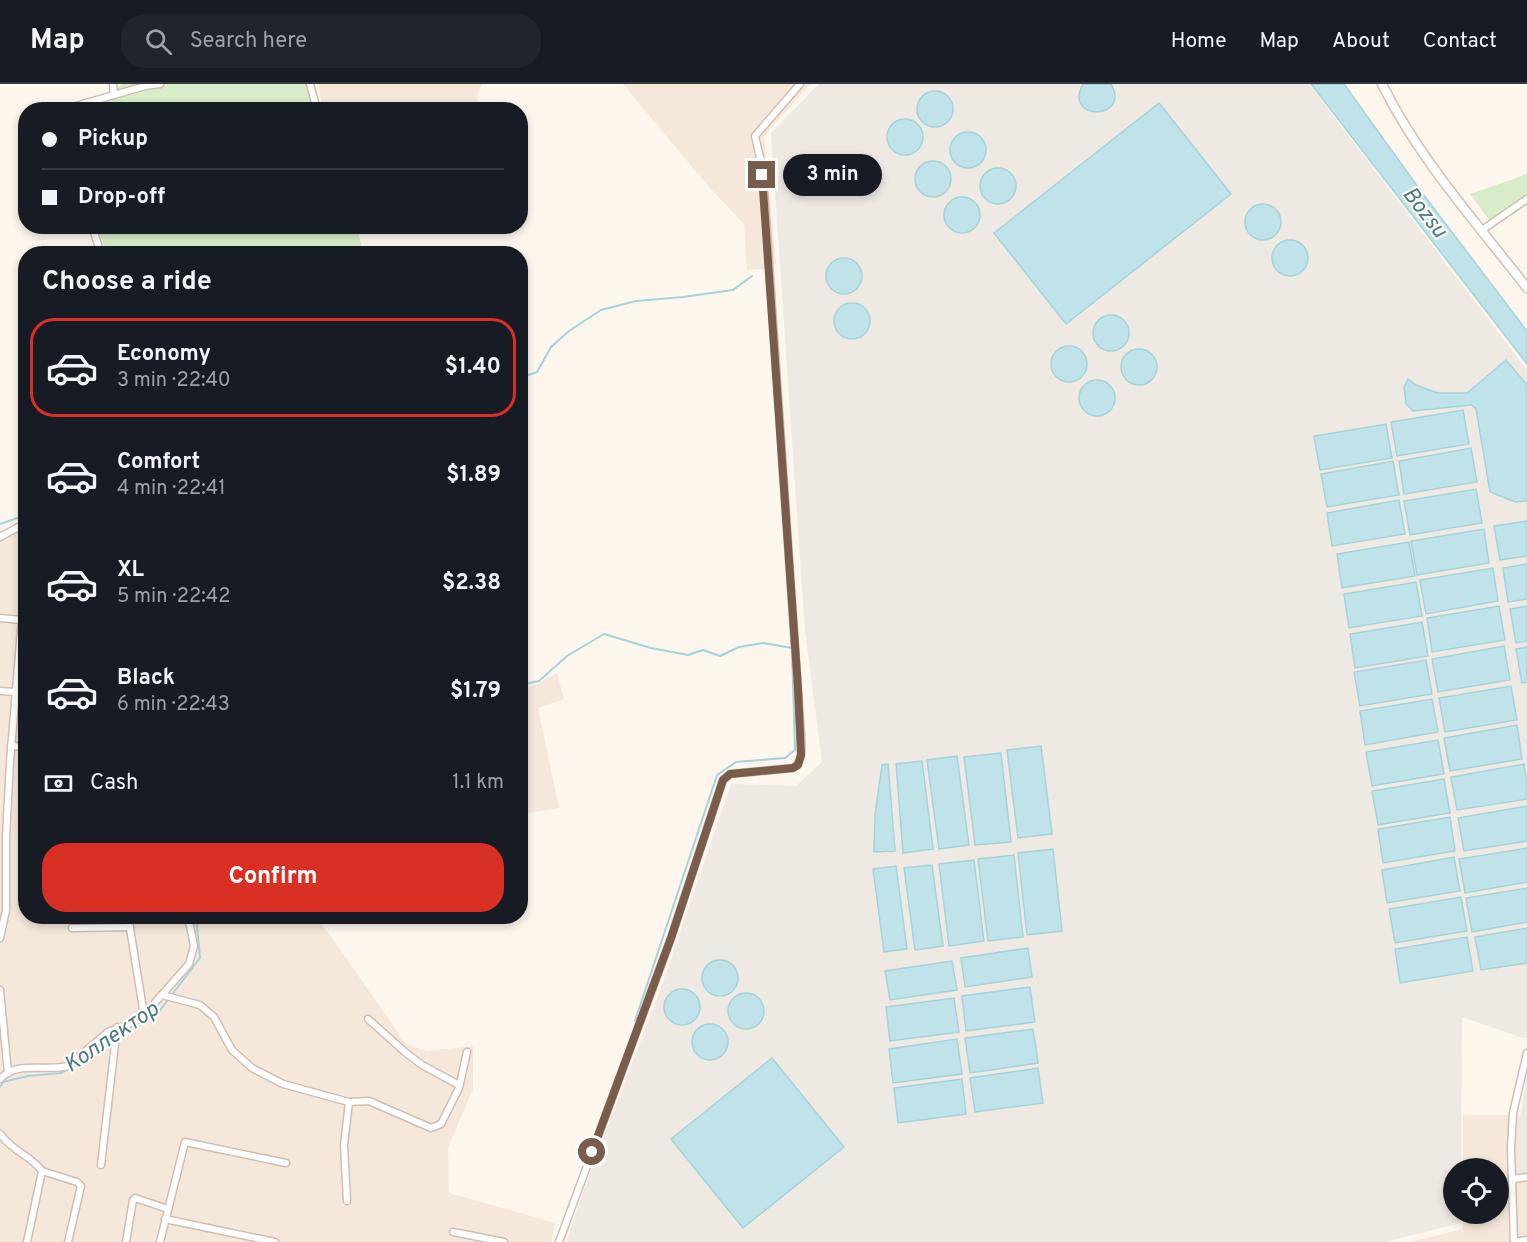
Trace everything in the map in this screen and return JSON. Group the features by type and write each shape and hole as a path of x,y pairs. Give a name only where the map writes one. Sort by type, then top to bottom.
{"main road":[{"path":"1382,84 1428,161 1527,288"}],"street":[{"path":"113,84 114,95"},
{"path":"90,102 160,84"},
{"path":"310,84 315,102"},
{"path":"559,1242 671,938 723,780 730,774 793,768 800,760 800,724 765,201 761,162 755,136 800,84"},
{"path":"1482,230 1527,199"},
{"path":"0,537 18,527"},
{"path":"0,618 18,620"},
{"path":"0,938 3,910 3,837 18,656"},
{"path":"0,691 15,692"},
{"path":"11,746 18,746"},
{"path":"0,762 10,762"},
{"path":"129,924 144,1015"},
{"path":"0,1079 8,1072 22,1068 68,1066 108,1032 144,1015 189,964 194,946 190,924"},
{"path":"72,928 129,927"},
{"path":"0,990 2,1036 8,1072"},
{"path":"162,995 200,1005 214,1017 232,1050 252,1068 283,1084 349,1102 369,1101 431,1128 441,1125 459,1085 467,1052"},
{"path":"368,1019 422,1065 459,1085"},
{"path":"101,1166 117,1028"},
{"path":"1527,1053 1513,1113 1511,1149 1514,1242 1527,1240"},
{"path":"347,1201 344,1145 349,1102"},
{"path":"0,1134 7,1143 36,1163 42,1171 77,1182 81,1186 68,1242"},
{"path":"160,1242 185,1142 286,1164"},
{"path":"27,1242 42,1171"},
{"path":"1512,1179 1527,1177"},
{"path":"126,1242 135,1198 168,1209"},
{"path":"165,1219 275,1242"},
{"path":"453,1232 504,1242"}],"shaded area":[{"path":"318,84 482,84 477,96 478,102 322,102"},
{"path":"623,84 810,84 764,136 776,264 768,269 747,270 744,224 709,187"},
{"path":"819,84 1309,84 1527,370 1527,1038 1462,1017 1461,1158 1443,1158 1443,1224 1457,1224 1385,1242 566,1242 592,1167 660,991 731,784 796,786 822,762 805,631 771,133"},
{"path":"18,522 18,924 321,924 406,1044 427,1051 473,1046 473,1089 448,1148 449,1193 556,1223 551,1242 0,1242 0,532"},
{"path":"557,673 564,699 538,708 559,808 528,813 528,687"},
{"path":"1527,1074 1527,1174 1517,1175 1520,1119"},
{"path":"1463,1115 1507,1115 1527,1118 1527,1242 1410,1242 1463,1229 1463,1224 1509,1224 1509,1158 1463,1158"}],"green space":[{"path":"123,84 314,84 318,102 90,102"},
{"path":"1527,173 1527,194 1489,220 1470,194 1522,176"},
{"path":"100,234 359,234 361,246 104,246"}],"water":[{"path":"1083,84 1111,84 1115,96 1113,105 1097,112 1088,110 1081,105 1079,96"},
{"name":"Bozsu","path":"1311,84 1344,84 1423,194 1527,331 1527,364"},
{"path":"935,91 948,96 953,109 948,122 935,127 922,122 917,109 922,96"},
{"path":"1159,103 1231,194 1066,324 994,233"},
{"path":"905,119 918,124 923,137 918,150 905,155 892,150 887,137 892,124"},
{"path":"968,132 981,137 986,150 981,163 968,168 955,163 950,150 955,137"},
{"path":"933,161 946,166 951,179 946,192 933,197 920,192 915,179 920,166"},
{"path":"998,168 1011,173 1016,186 1011,199 998,204 985,199 980,186 985,173"},
{"path":"962,197 975,202 980,215 975,228 962,233 949,228 944,215 949,202"},
{"path":"1263,204 1276,209 1281,222 1276,235 1263,240 1250,235 1245,222 1250,209"},
{"path":"1290,240 1303,245 1308,258 1303,271 1290,276 1277,271 1272,258 1277,245"},
{"path":"844,258 857,263 862,276 857,289 844,294 831,289 826,276 831,263"},
{"path":"852,303 865,308 870,321 865,334 852,339 839,334 834,321 839,308"},
{"path":"1111,315 1124,320 1129,333 1124,346 1111,351 1098,346 1093,333 1098,320"},
{"path":"1069,346 1082,351 1087,364 1082,377 1069,382 1056,377 1051,364 1056,351"},
{"path":"1139,349 1152,354 1157,367 1152,380 1139,385 1126,380 1121,367 1126,354"},
{"path":"1506,360 1527,385 1527,501 1515,502 1490,492 1476,409 1471,405 1413,411 1406,404 1404,387 1408,379 1416,385 1438,393 1467,393"},
{"path":"1097,380 1110,385 1115,398 1110,411 1097,416 1084,411 1079,398 1084,385"},
{"path":"1463,410 1469,444 1397,456 1391,422"},
{"path":"1386,424 1392,458 1320,470 1314,436"},
{"path":"1471,448 1477,482 1404,494 1399,461"},
{"path":"1393,461 1399,495 1327,507 1321,474"},
{"path":"1476,489 1482,523 1410,535 1404,501"},
{"path":"1399,500 1405,534 1332,546 1327,513"},
{"path":"1527,521 1527,556 1500,560 1494,526"},
{"path":"1484,529 1489,563 1417,575 1411,541"},
{"path":"1409,542 1415,576 1342,588 1337,554"},
{"path":"1527,564 1527,599 1508,602 1503,568"},
{"path":"1493,568 1498,601 1426,614 1420,580"},
{"path":"1416,582 1422,616 1349,628 1344,594"},
{"path":"1499,606 1505,640 1432,652 1427,618"},
{"path":"1527,606 1527,641 1516,643 1510,609"},
{"path":"1422,622 1428,656 1355,668 1350,634"},
{"path":"1504,646 1510,680 1438,692 1432,659"},
{"path":"1527,647 1527,682 1522,683 1516,649"},
{"path":"1426,660 1432,694 1360,706 1354,672"},
{"path":"1511,686 1517,720 1445,732 1439,698"},
{"path":"1432,699 1438,732 1365,745 1360,711"},
{"path":"1517,725 1522,759 1450,771 1444,738"},
{"path":"1438,740 1444,774 1372,786 1366,752"},
{"path":"1041,746 1052,834 1018,838 1007,750"},
{"path":"1001,753 1011,842 975,845 964,757"},
{"path":"957,756 969,845 939,849 927,760"},
{"path":"922,761 933,849 903,853 896,764"},
{"path":"888,764 895,851 874,852 875,815 882,765"},
{"path":"1524,764 1527,799 1457,810 1451,777"},
{"path":"1444,779 1450,813 1378,825 1372,791"},
{"path":"1527,806 1527,841 1464,851 1458,818"},
{"path":"1450,817 1455,851 1383,863 1378,829"},
{"path":"1527,848 1527,882 1465,893 1459,859"},
{"path":"1053,849 1062,931 1027,935 1018,853"},
{"path":"1014,855 1023,937 988,941 978,859"},
{"path":"1454,857 1460,891 1387,903 1382,870"},
{"path":"974,860 984,941 949,946 939,864"},
{"path":"932,865 943,946 915,950 904,868"},
{"path":"896,866 907,949 884,952 873,869"},
{"path":"1527,888 1527,922 1472,932 1466,898"},
{"path":"1461,897 1467,931 1395,943 1389,909"},
{"path":"1527,928 1527,963 1481,970 1475,937"},
{"path":"1467,937 1473,971 1400,983 1395,949"},
{"path":"1028,948 1032,977 965,987 961,958"},
{"path":"720,960 733,965 738,978 733,991 720,996 707,991 702,978 707,965"},
{"path":"952,961 957,990 890,1000 885,971"},
{"path":"1030,987 1035,1022 966,1031 962,996"},
{"path":"682,989 695,994 700,1007 695,1020 682,1025 669,1020 664,1007 669,994"},
{"path":"746,993 759,998 764,1011 759,1024 746,1029 733,1024 728,1011 733,998"},
{"path":"954,998 959,1032 890,1041 886,1007"},
{"path":"710,1024 723,1029 728,1042 723,1055 710,1060 697,1055 692,1042 697,1029"},
{"path":"1033,1029 1038,1063 970,1073 965,1038"},
{"path":"957,1039 962,1074 893,1083 889,1049"},
{"path":"772,1058 844,1147 743,1228 671,1139"},
{"path":"1038,1068 1043,1103 975,1112 970,1078"},
{"path":"962,1079 966,1114 898,1123 894,1088"}],"waterway":[{"path":"528,375 537,372 551,347 569,331 601,310 636,301 733,290 752,276"},
{"path":"0,524 18,518"},
{"name":"Коллектор","path":"528,683 539,681 567,656 604,634 651,648 688,655 703,650 720,656 739,647 763,643 792,648 795,750 785,758 736,762 717,775 635,1021"},
{"name":"Коллектор","path":"0,1087 3,1082 28,1076 61,1073 81,1063 106,1040 158,1013 200,958 197,924"}],"route":[{"path":"592,1152 671,938 723,780 730,774 741,772 793,768 798,765 801,755 762,175"}]}
